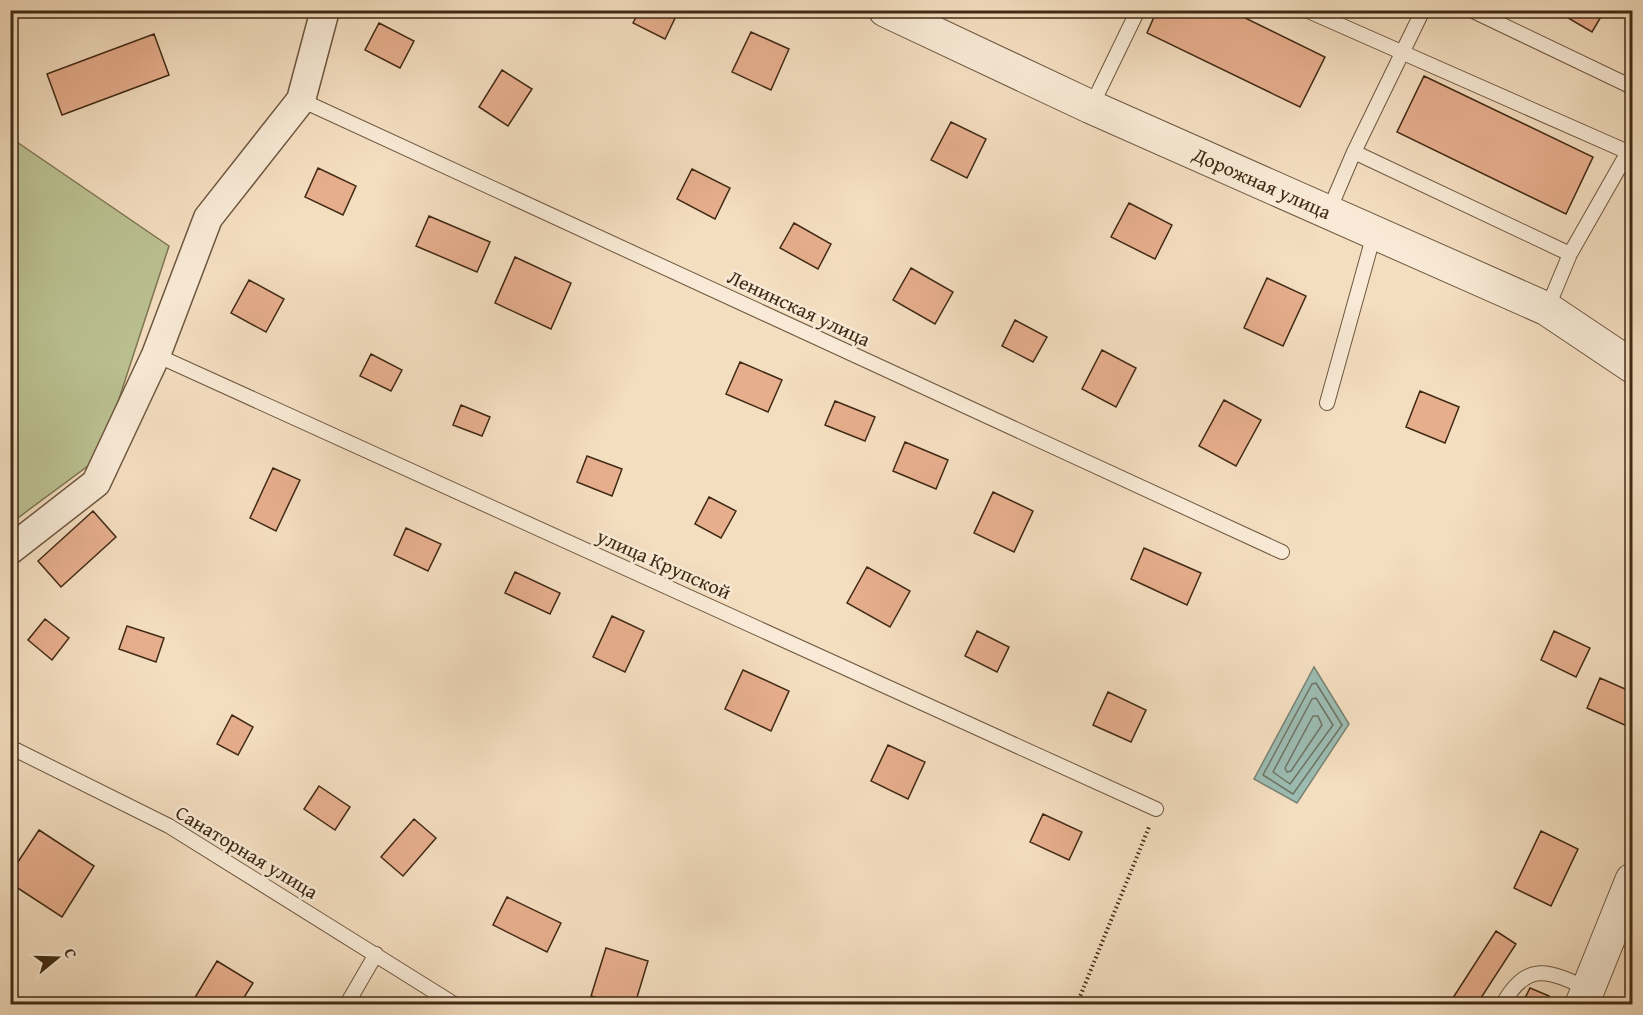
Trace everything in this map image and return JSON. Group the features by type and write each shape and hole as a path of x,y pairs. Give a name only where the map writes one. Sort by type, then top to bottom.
{"street":[{"path":"10,550 96,483 156,355 208,218 301,100 325,10"},
{"name":"Дорожная улица","path":"885,10 1091,107 1547,309 1632,366"},
{"path":"1585,997 1632,880"}],"lane":[{"path":"1091,107 1138,10"},
{"path":"1306,10 1402,54 1630,151 1570,254 1547,309"},
{"path":"1328,213 1354,152 1423,10"},
{"path":"1471,10 1632,87"},
{"name":"Ленинская улица","path":"301,100 1282,552"},
{"path":"1354,152 1570,254"},
{"path":"1328,402 1374,234"},
{"name":"улица Крупской","path":"156,355 1156,809"},
{"name":"Санаторная улица","path":"10,747 169,826 454,1005"},
{"path":"347,1005 376,954"},
{"path":"1503,1005 1512,987 1528,976 1553,972 1585,997"}],"path":[{"path":"1077,1005 1156,809"}],"green space":[{"path":"11,138 169,246 100,457 11,523"}],"water":[{"path":"1314,667 1349,724 1297,803 1254,779"}],"building":[{"path":"640,10 679,10 665,39 633,23"},
{"path":"1157,10 1229,10 1325,57 1300,107 1147,33"},
{"path":"1566,10 1605,10 1592,32 1563,15"},
{"path":"379,23 414,41 400,68 365,50"},
{"path":"751,32 789,49 771,90 732,72"},
{"path":"154,34 169,75 62,115 47,74"},
{"path":"502,70 532,89 508,126 479,107"},
{"path":"1424,76 1593,157 1566,214 1397,132"},
{"path":"951,122 986,139 967,178 931,160"},
{"path":"318,168 356,186 343,215 305,197"},
{"path":"692,169 730,188 715,219 677,199"},
{"path":"1129,203 1172,225 1155,259 1111,237"},
{"path":"429,216 490,242 477,272 416,246"},
{"path":"794,223 831,244 818,269 780,248"},
{"path":"515,257 571,283 551,329 495,303"},
{"path":"911,268 953,292 935,324 893,300"},
{"path":"1267,278 1306,296 1283,346 1244,328"},
{"path":"249,280 284,299 266,332 231,313"},
{"path":"1015,320 1047,337 1033,362 1002,346"},
{"path":"1102,350 1136,368 1116,407 1082,389"},
{"path":"371,354 402,370 391,391 360,376"},
{"path":"740,362 782,380 768,412 726,394"},
{"path":"1420,391 1459,407 1445,443 1406,427"},
{"path":"1224,400 1261,420 1236,466 1199,446"},
{"path":"835,401 875,417 865,441 825,425"},
{"path":"461,405 490,417 482,436 453,425"},
{"path":"905,442 948,460 936,489 893,471"},
{"path":"587,456 622,469 612,496 577,482"},
{"path":"273,468 300,480 276,531 250,518"},
{"path":"993,492 1033,511 1014,552 974,533"},
{"path":"709,497 736,511 721,538 695,524"},
{"path":"93,511 116,537 61,587 38,561"},
{"path":"406,528 441,544 428,571 394,555"},
{"path":"1144,548 1201,573 1187,605 1131,579"},
{"path":"867,567 910,591 890,627 847,603"},
{"path":"515,572 560,593 550,614 505,593"},
{"path":"612,616 644,631 625,672 593,657"},
{"path":"45,619 69,638 52,660 28,640"},
{"path":"127,626 164,638 156,662 119,649"},
{"path":"977,631 1009,647 997,672 965,656"},
{"path":"1554,631 1590,648 1576,677 1541,660"},
{"path":"743,670 789,691 771,731 725,709"},
{"path":"1600,678 1632,692 1632,715 1627,726 1587,708"},
{"path":"1108,692 1146,710 1131,742 1093,725"},
{"path":"232,715 253,727 238,755 217,744"},
{"path":"888,745 925,762 908,799 871,781"},
{"path":"319,786 350,807 335,830 304,809"},
{"path":"1043,814 1082,832 1069,860 1030,842"},
{"path":"414,819 436,838 403,876 381,857"},
{"path":"39,830 94,866 62,917 10,883 10,874"},
{"path":"1541,831 1578,849 1551,906 1514,888"},
{"path":"507,897 561,923 547,952 493,925"},
{"path":"1496,931 1516,944 1477,1004 1449,1004"},
{"path":"606,948 648,961 635,1004 619,1004 591,996"},
{"path":"217,961 253,983 240,1004 191,1004"},
{"path":"1530,988 1549,996 1545,1004 1522,1004"}]}
